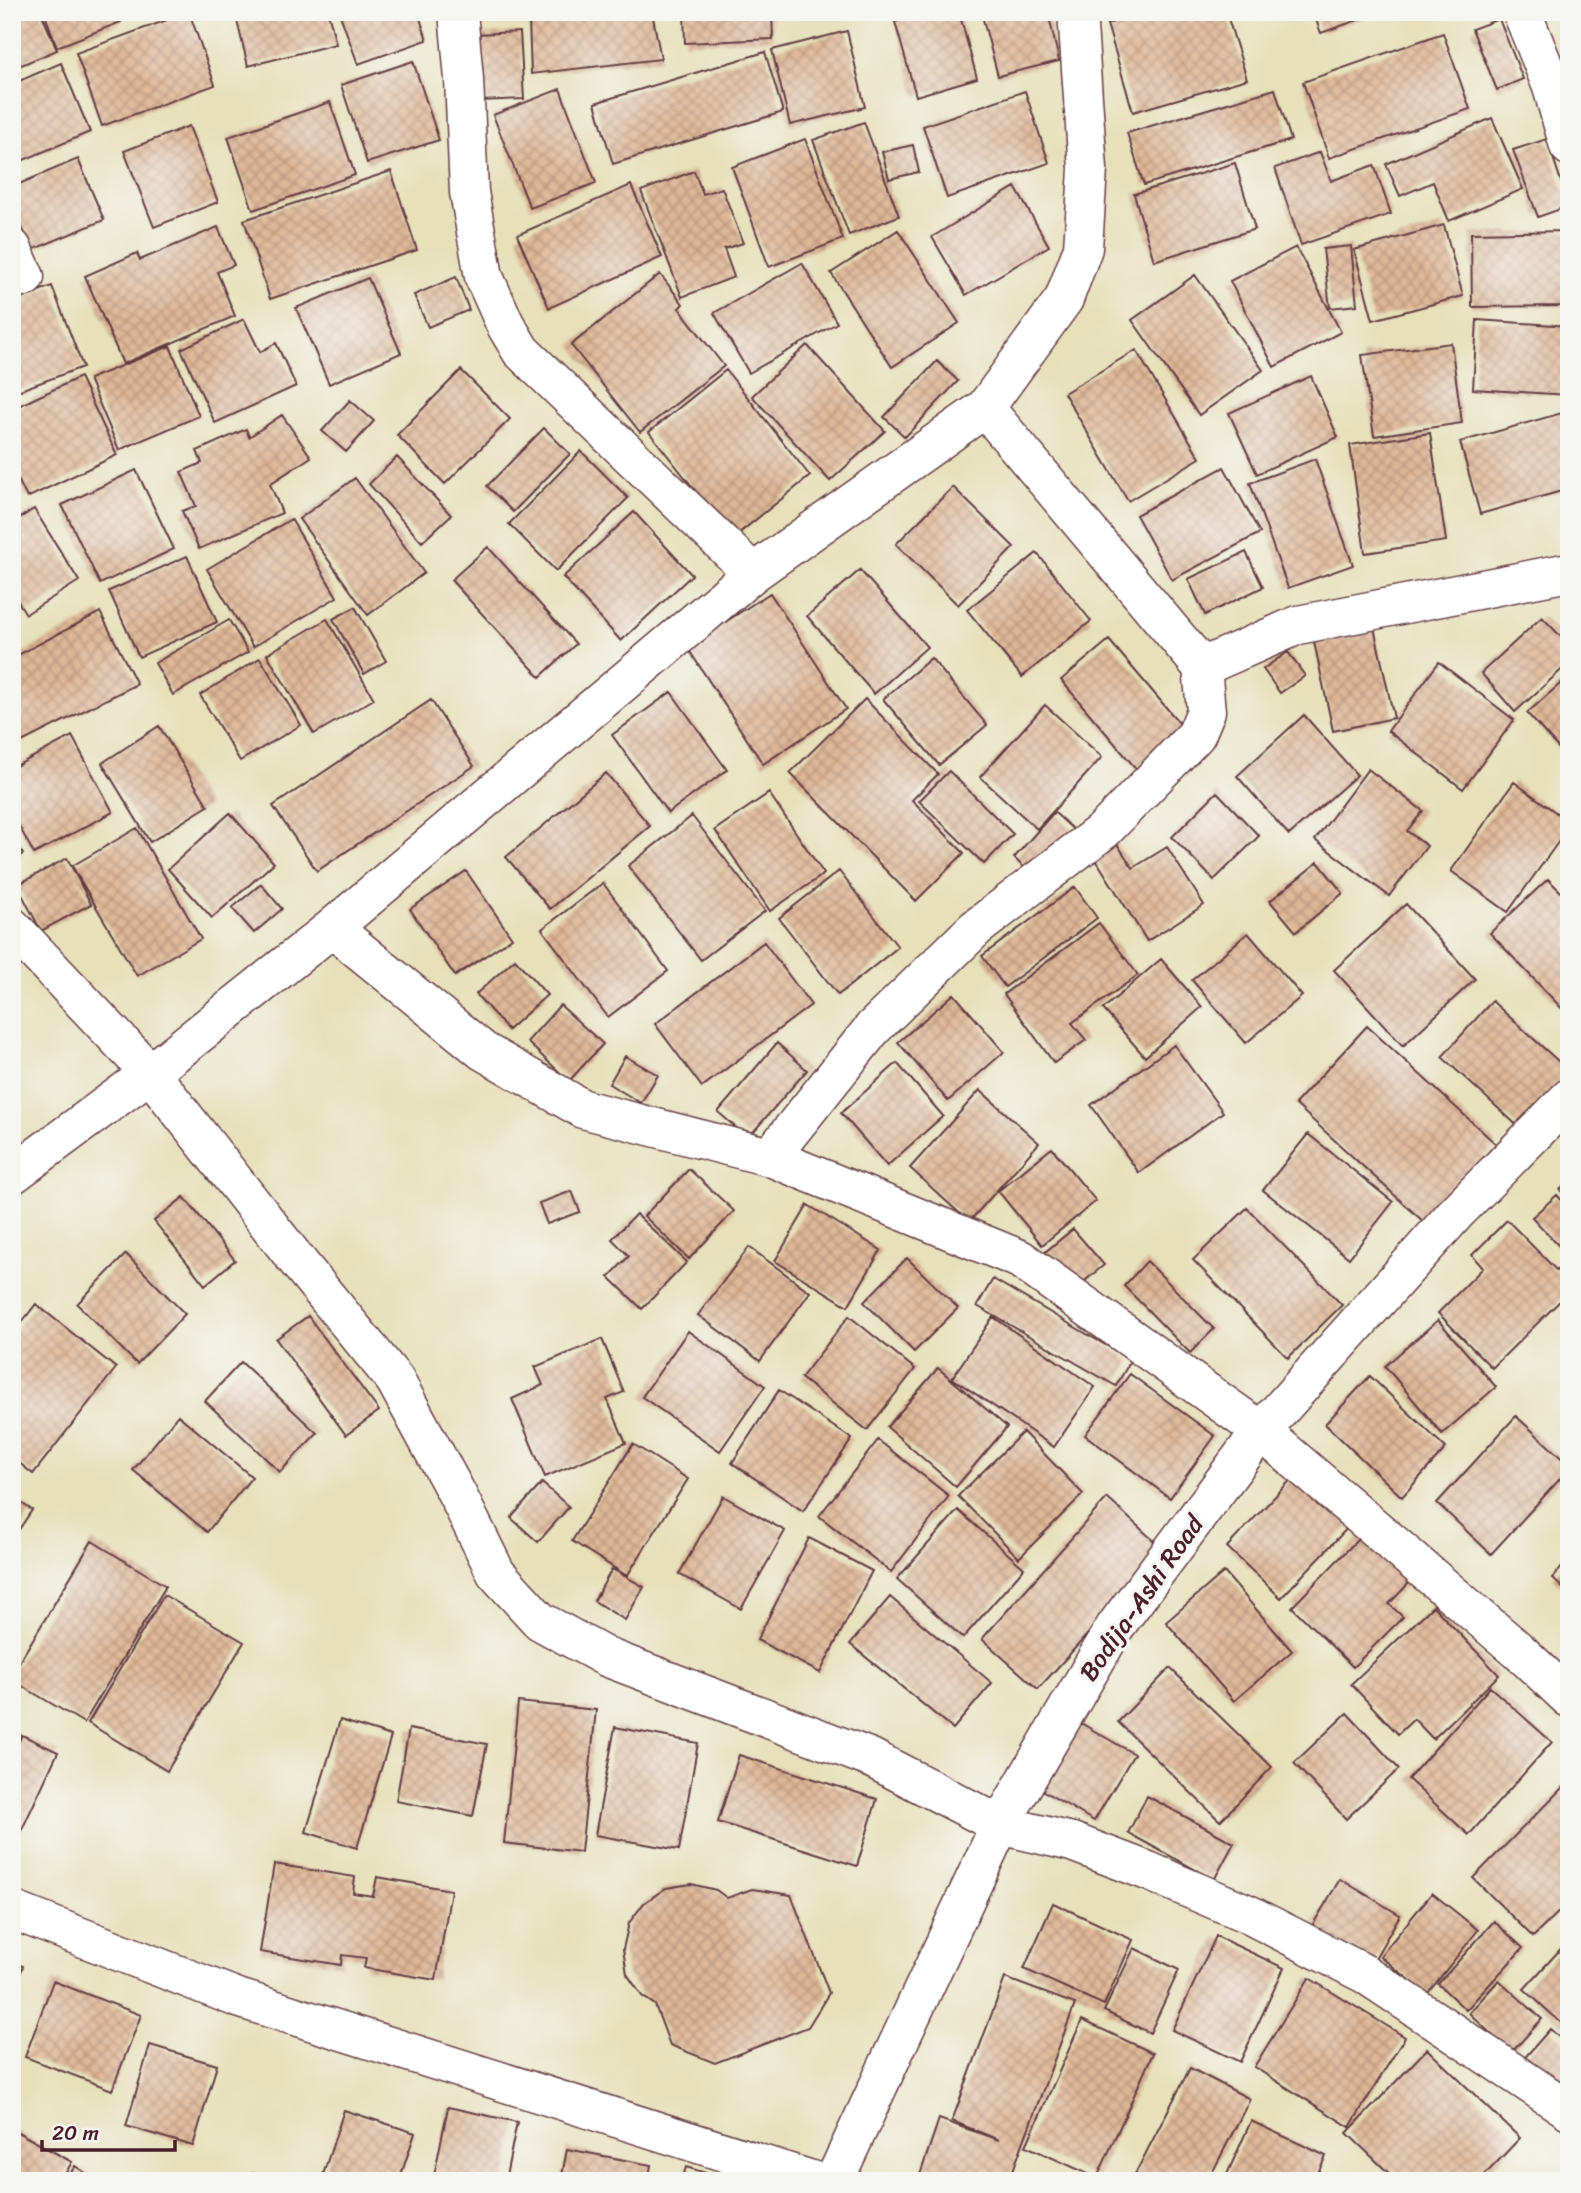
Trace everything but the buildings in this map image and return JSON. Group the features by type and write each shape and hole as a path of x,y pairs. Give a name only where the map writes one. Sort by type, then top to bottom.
{"street":[{"path":"458,12 469,192 484,277 505,324 521,351 753,573"},
{"path":"12,1175 150,1073 332,928 753,573 985,408 1064,299 1083,248 1088,169 1077,12"},
{"path":"1522,12 1552,87 1569,146"},
{"path":"770,1157 873,1028 976,928 1104,830 1196,735 1206,711 1202,667 985,408"},
{"path":"1202,667 1298,625 1569,572"},
{"path":"12,927 150,1073 294,1257 395,1380 496,1573 540,1621 606,1657 871,1758 1000,1825 1072,1842 1248,1914 1365,1974 1569,2110"},
{"path":"332,928 483,1051 583,1109 770,1157 1020,1259 1261,1431 1520,1651 1569,1698"},
{"name":"Bodija-Ashi Road","path":"834,2181 1000,1825 1115,1627 1261,1431 1455,1214 1569,1098"},
{"path":"12,1910 238,1997 815,2181"}]}
